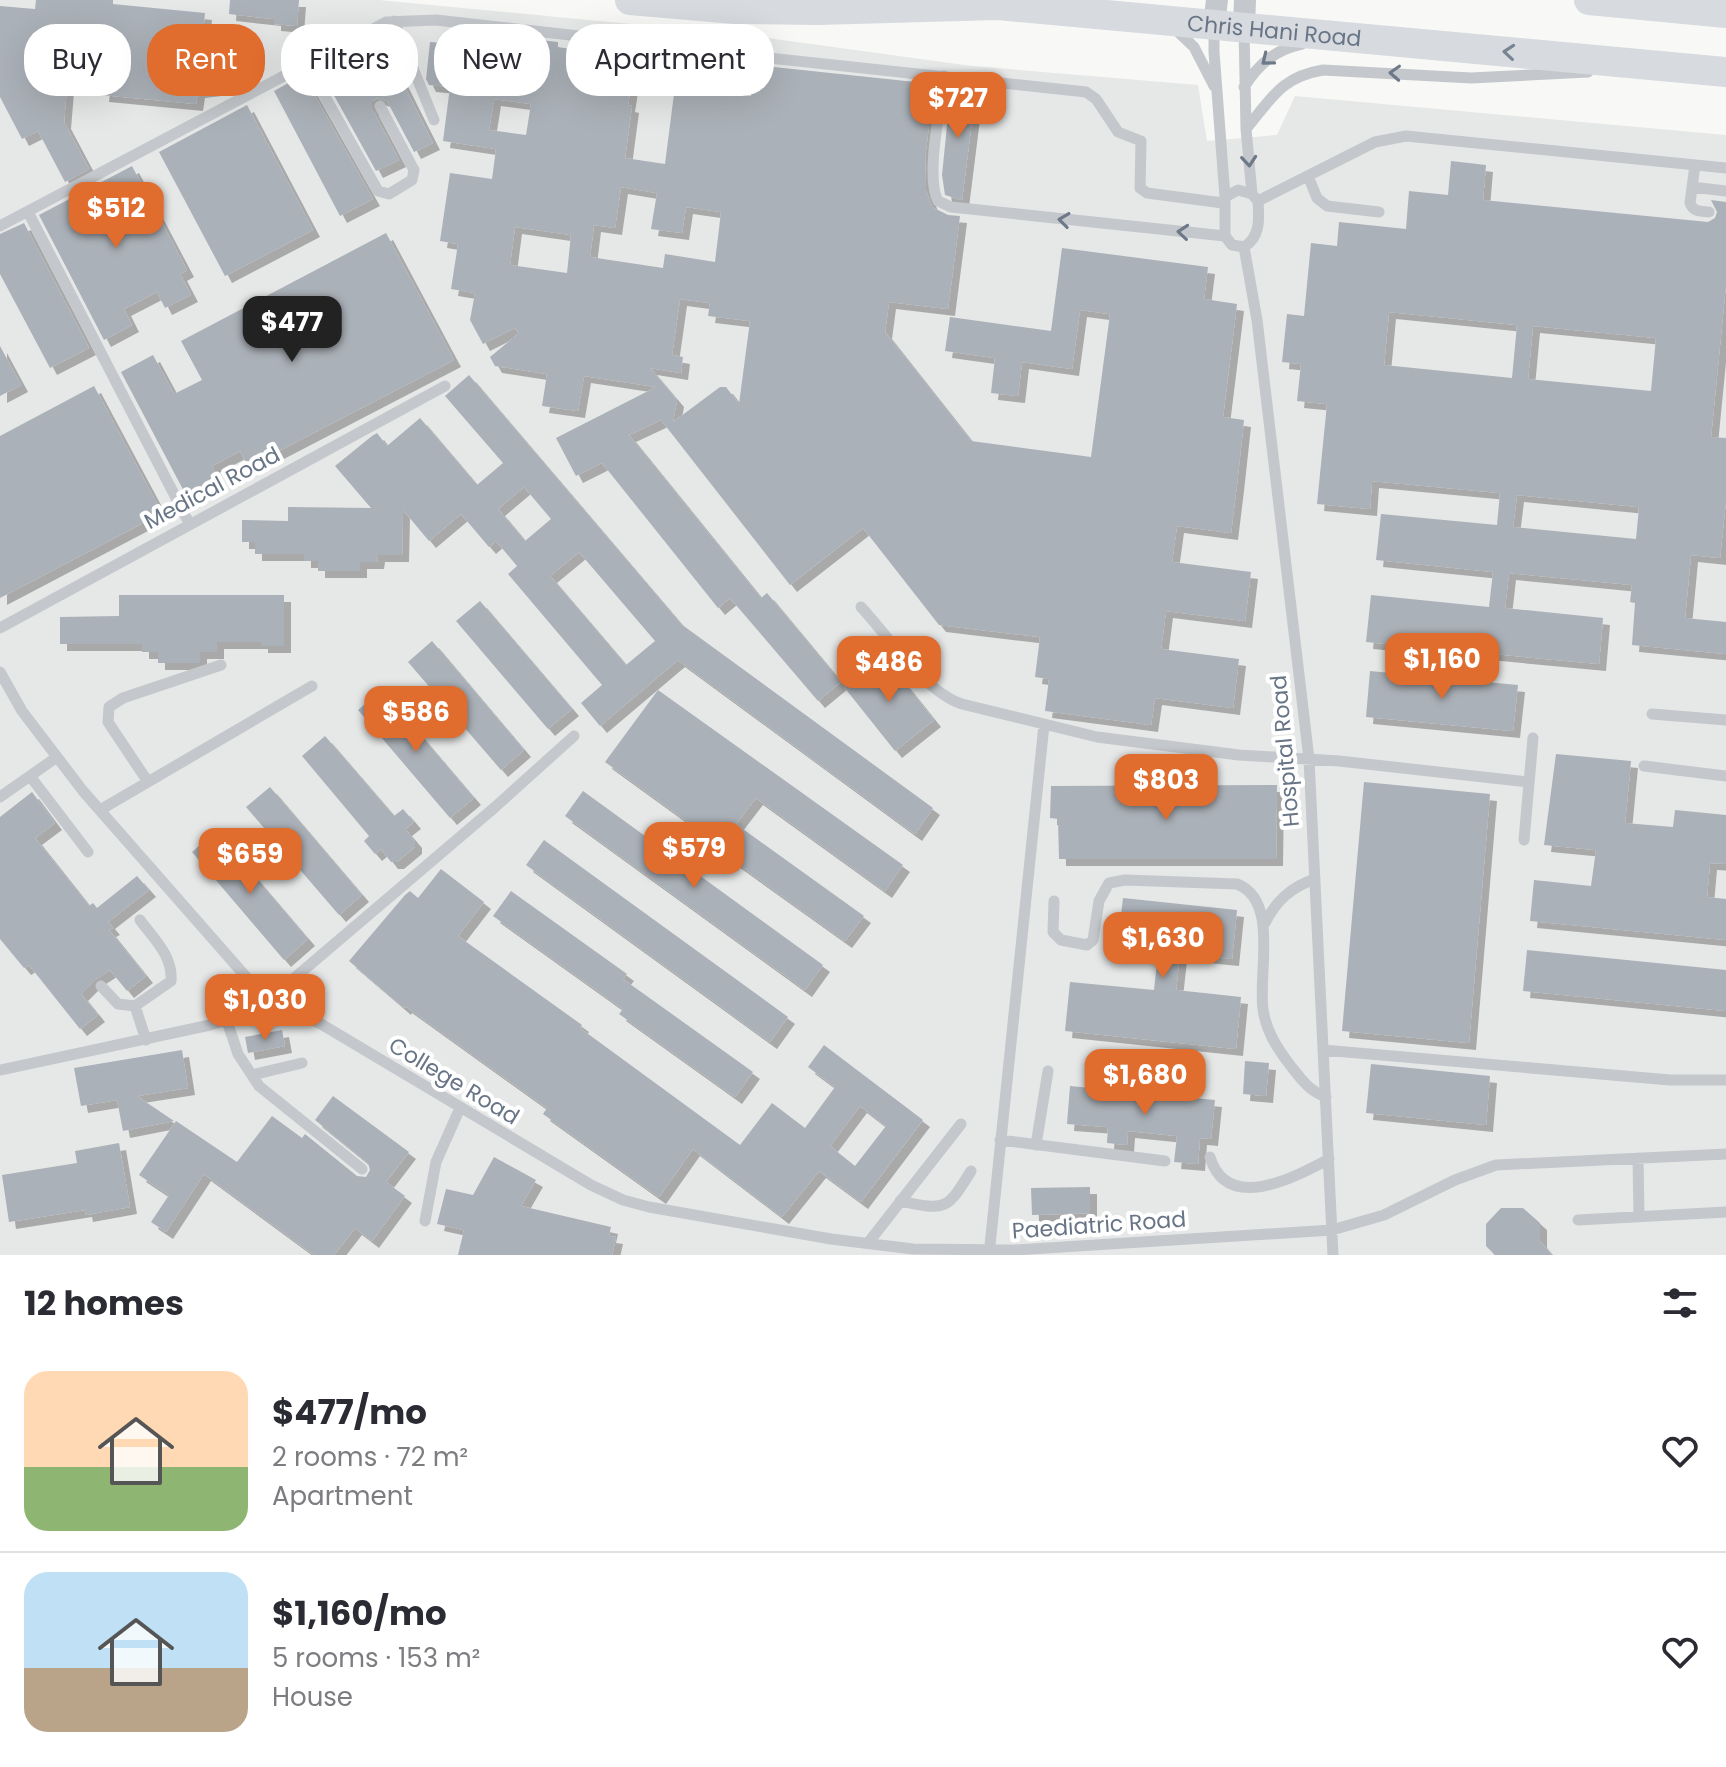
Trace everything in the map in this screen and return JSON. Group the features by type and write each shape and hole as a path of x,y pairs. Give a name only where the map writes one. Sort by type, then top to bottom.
{"main road":[{"name":"Chris Hani Road","path":"630,0 735,9 998,5 1160,19 1230,13 1354,37 1726,72"},
{"path":"1598,0 1726,13"}],"lane":[{"path":"1230,13 1244,87 1257,231 1253,240 1244,247 1232,245 1225,236 1214,52 1230,13"},
{"path":"1160,19 1194,47 1218,97"},
{"path":"384,24 436,20 566,35"},
{"path":"394,21 434,120"},
{"path":"1244,87 1261,63 1285,48 1354,37"},
{"path":"774,58 1090,94 1118,132 1141,141 1140,188 1147,193 1224,200 1238,190 1255,198 1308,176 1375,142 1406,136 1726,168"},
{"path":"1246,129 1286,82 1302,73 1323,70 1471,78 1668,67"},
{"path":"0,226 281,76"},
{"path":"944,76 933,184 938,201 964,208 1225,236"},
{"path":"325,96 378,191 385,194 412,180 414,170 380,106"},
{"path":"1695,165 1692,208 1709,212"},
{"path":"1308,176 1317,198 1327,206 1379,212"},
{"path":"1692,187 1726,191"},
{"path":"28,212 189,523"},
{"name":"Hospital Road","path":"1244,247 1257,320 1309,759 1333,1255"},
{"name":"Medical Road","path":"0,628 445,386"},
{"path":"861,607 927,681 951,700 1044,725 1097,737 1239,755 1309,759 1529,782"},
{"path":"148,782 108,722 109,707 123,698 221,665"},
{"name":"College Road","path":"0,672 22,711 100,810 255,987 270,999 321,1024 591,1185 623,1200 750,1225 868,1243 989,1253"},
{"path":"100,810 312,686"},
{"path":"1652,714 1726,720"},
{"name":"Paediatric Road","path":"1044,725 989,1253 1332,1230 1384,1215 1455,1180 1496,1165 1726,1154"},
{"path":"0,1070 227,1021 258,1009 574,736"},
{"path":"1524,840 1533,738"},
{"path":"0,797 57,757"},
{"path":"1644,766 1726,776"},
{"path":"30,776 88,852"},
{"path":"1265,923 1284,895 1315,879"},
{"path":"1054,901 1053,932 1061,940 1087,945 1093,940 1103,891 1109,883 1125,880 1237,884 1252,893 1260,905 1265,923 1262,980 1266,1023 1280,1051 1304,1083 1316,1094 1326,1097"},
{"path":"101,986 118,1004 135,1006 171,981 169,959 140,920"},
{"path":"135,1006 146,1040"},
{"path":"227,1021 238,1054 259,1086 362,1169"},
{"path":"1323,1050 1670,1080 1726,1080"},
{"path":"252,1075 302,1063"},
{"path":"1036,1145 1048,1071"},
{"path":"425,1221 436,1162 460,1108"},
{"path":"868,1243 961,1124"},
{"path":"1000,1140 1165,1161"},
{"path":"1210,1157 1214,1172 1224,1180 1235,1185 1257,1187 1296,1176 1329,1159"},
{"path":"1638,1158 1639,1215"},
{"path":"900,1201 928,1207 943,1206 953,1200 971,1171"},
{"path":"1578,1220 1726,1212"}],"shaded area":[{"path":"0,0 379,0 631,24 566,24 566,96 774,96 774,39 972,66 1198,85 1207,141 1277,135 1295,96 1726,135 1726,1255 0,1255"}],"building":[{"path":"36,0 113,0 113,4 205,13 204,24 147,24 147,96 197,96 196,104 112,96 131,96 131,24 24,24 24,96 66,96 64,122 89,169 65,182 38,131 22,139 0,97 0,6 35,9"},
{"path":"230,0 299,0 297,24 274,24 274,19 229,14"},
{"path":"550,41 558,42 558,47 566,48 566,96 629,96 628,105 632,106 625,158 665,164 674,96 774,96 774,67 934,84 925,158 926,191 932,207 948,215 960,216 948,309 889,302 885,332 971,441 1091,457 1110,314 1080,310 1072,369 1022,362 1018,396 991,393 995,358 945,351 950,317 1051,331 1062,248 1208,267 1204,299 1237,304 1223,417 1244,420 1237,484 1231,533 1177,526 1172,562 1251,572 1245,621 1166,611 1161,649 1239,659 1233,708 1155,698 1151,725 1045,711 1049,679 1035,677 1040,637 939,625 863,528 790,585 661,420 629,435 761,598 767,593 841,682 818,701 730,598 718,608 602,463 576,476 556,438 656,387 584,376 578,411 542,406 547,374 495,366 490,357 519,333 515,328 483,344 470,320 475,293 451,289 458,244 440,241 450,173 492,179 496,149 443,141 449,96 550,96","holes":["494,99 531,104 526,135 489,130","621,187 657,193 651,229 682,233 686,207 721,212 715,262 665,254 663,268 590,257 594,225 615,228","515,227 571,235 567,273 510,265","680,299 710,303 708,316 750,321 739,404 726,387 720,387 673,422 677,400 650,368 681,373 683,357 672,355"]},
{"path":"430,42 434,42 434,85 429,85 426,79"},
{"path":"951,86 976,89 962,200 945,195 942,175"},
{"path":"281,87 281,96 315,96 373,199 340,216 274,91"},
{"path":"334,96 409,96 433,143 414,152 387,101 377,98 372,102 372,109 399,160 376,171"},
{"path":"247,105 313,230 225,276 159,152"},
{"path":"1451,161 1486,165 1483,200 1708,222 1715,218 1717,212 1711,200 1726,202 1726,284 1711,437 1726,438 1726,500 1720,558 1691,555 1685,618 1726,622 1726,654 1632,645 1635,603 1630,602 1632,585 1509,573 1505,608 1603,618 1599,664 1366,642 1371,595 1489,607 1493,572 1376,560 1381,514 1497,525 1500,493 1372,481 1370,509 1317,504 1327,404 1297,401 1301,364 1282,362 1287,314 1304,316 1311,243 1337,246 1339,222 1406,229 1409,191 1448,195","holes":["1389,312 1517,325 1512,378 1384,365","1533,326 1656,338 1651,391 1528,379","1517,495 1639,507 1636,539 1513,527"]},
{"path":"132,166 187,270 180,274 191,295 165,308 157,292 124,309 132,325 104,340 39,215"},
{"path":"24,223 89,348 50,368 0,274 0,234"},
{"path":"386,233 454,360 248,467 240,451 212,466 220,482 188,499 121,372 153,355 174,394 202,380 181,341"},
{"path":"0,346 21,385 0,396"},
{"path":"469,375 681,624 933,808 915,834 678,660 600,726 581,703 602,685 508,574 517,566 496,541 489,547 461,514 429,541 403,510 402,555 378,555 377,562 360,562 360,571 318,571 318,561 304,561 304,554 255,554 255,542 242,542 242,520 288,521 288,507 371,508 335,466 377,433 387,446 420,418 477,485 503,463 445,396","holes":["524,487 551,519 525,541 498,509","579,552 655,641 626,665 550,576"]},
{"path":"94,386 162,513 0,598 0,436"},
{"path":"119,595 284,595 284,646 261,646 261,642 217,642 217,652 200,652 200,663 158,663 158,652 142,652 142,644 60,644 60,617 119,616"},
{"path":"480,601 572,709 548,729 456,621"},
{"path":"432,641 524,750 501,770 408,662"},
{"path":"883,656 934,720 895,751 844,687"},
{"path":"1370,671 1518,685 1513,731 1366,717"},
{"path":"382,690 474,798 450,818 358,710"},
{"path":"658,690 903,865 885,891 756,798 736,824 864,916 845,941 729,858 732,854 605,762"},
{"path":"325,736 394,816 403,809 414,822 405,829 415,841 415,847 397,862 391,862 381,849 375,854 364,841 369,836 302,756"},
{"path":"1556,754 1631,761 1625,823 1673,827 1675,810 1726,815 1726,864 1710,863 1707,897 1726,899 1726,940 1530,921 1534,880 1591,886 1596,850 1544,845"},
{"path":"1364,782 1490,794 1469,1043 1342,1031"},
{"path":"1277,785 1276,859 1059,859 1058,819 1050,818 1051,786"},
{"path":"270,787 362,895 339,915 246,807"},
{"path":"583,791 823,965 805,990 565,816"},
{"path":"32,792 55,823 35,838 89,906 93,903 97,908 137,876 149,890 108,922 113,928 109,930 146,976 127,991 110,970 96,979 81,994 98,1015 80,1029 29,965 24,968 0,939 0,817"},
{"path":"216,831 308,939 284,960 192,852"},
{"path":"544,840 788,1017 770,1042 526,865"},
{"path":"441,869 484,902 458,936 740,1145 772,1103 805,1128 835,1087 808,1067 824,1045 923,1120 861,1202 819,1171 782,1217 693,1149 659,1197 543,1114 547,1108 404,1008 349,961 405,895 410,891 418,898","holes":["860,1106 886,1126 855,1166 830,1146"]},
{"path":"511,891 627,974 623,979 753,1072 735,1097 619,1014 623,1009 493,916"},
{"path":"1123,898 1237,910 1232,959 1180,954 1176,990 1241,997 1236,1049 1065,1031 1070,982 1154,990 1158,953 1117,949"},
{"path":"1527,950 1726,970 1726,1011 1523,991"},
{"path":"282,1030 285,1046 248,1053 245,1037"},
{"path":"182,1050 188,1088 137,1096 174,1121 123,1131 117,1100 81,1106 74,1068"},
{"path":"1245,1061 1269,1063 1266,1096 1243,1094"},
{"path":"1371,1064 1490,1076 1486,1125 1366,1113"},
{"path":"1070,1086 1215,1100 1211,1139 1200,1138 1198,1164 1174,1162 1177,1136 1128,1131 1127,1145 1107,1143 1108,1127 1067,1124"},
{"path":"333,1096 409,1152 386,1182 405,1196 372,1241 355,1228 334,1255 314,1255 204,1174 166,1232 151,1222 169,1195 139,1175 176,1121 237,1162 272,1116 302,1138 305,1134 357,1176 366,1177 370,1170 368,1163 315,1120"},
{"path":"119,1143 130,1207 86,1215 85,1210 9,1222 2,1175 77,1163 75,1151"},
{"path":"494,1157 536,1180 521,1206 611,1227 609,1236 616,1237 612,1255 458,1255 464,1230 437,1224 446,1189 473,1195"},
{"path":"1090,1187 1090,1213 1032,1215 1031,1188"},
{"path":"1501,1208 1523,1208 1540,1223 1540,1241 1552,1255 1495,1255 1486,1246 1486,1224"}]}
